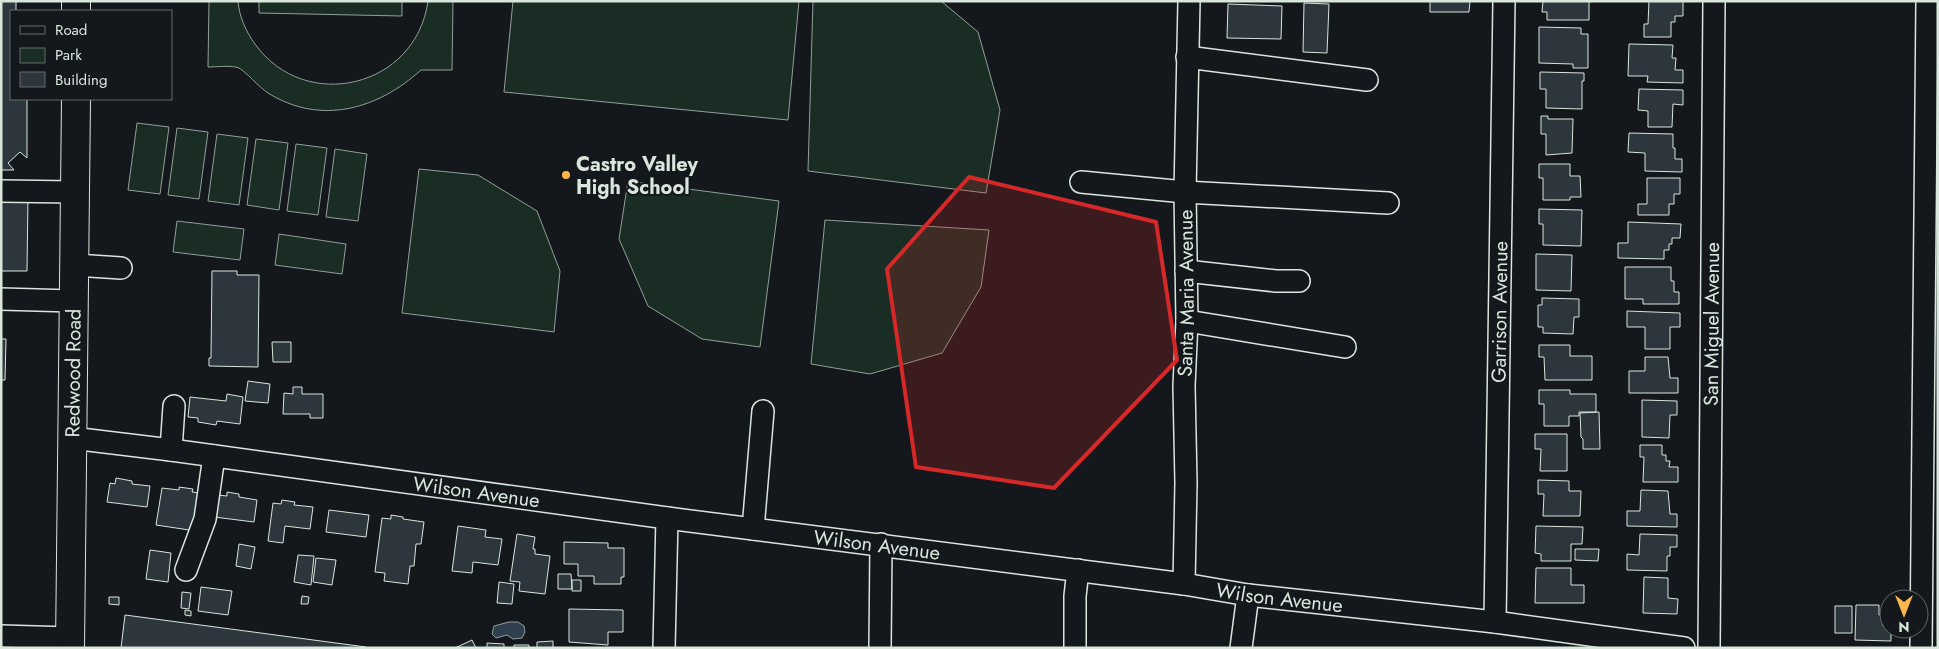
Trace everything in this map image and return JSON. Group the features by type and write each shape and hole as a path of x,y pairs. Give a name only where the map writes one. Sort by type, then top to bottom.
{"main road":[{"name":"Redwood Road","path":"70,643 76,100"}],"street":[{"name":"Santa Maria Avenue","path":"1184,584 1186,483 1184,386 1187,321 1185,192 1189,1"},
{"name":"Garrison Avenue","path":"1495,622 1504,1"},
{"name":"San Miguel Avenue","path":"1709,648 1714,1"},
{"path":"1921,648 1927,1"},
{"path":"1187,57 1367,80"},
{"path":"1081,182 1185,192 1388,202"},
{"path":"1,192 74,192"},
{"path":"75,265 121,268"},
{"path":"1186,271 1276,281 1299,281"},
{"path":"1,299 73,301"},
{"path":"1187,321 1345,347"},
{"path":"171,450 174,406"},
{"path":"753,529 763,411"},
{"name":"Wilson Avenue","path":"72,438 667,518 1184,584 1248,595 1495,622 1622,643 1684,648"},
{"path":"186,570 206,520 214,456"},
{"path":"664,648 667,518"},
{"path":"880,648 882,544"},
{"path":"1075,648 1078,570"},
{"path":"1241,648 1248,595"},
{"path":"1,636 70,643"}],"highlighted area":[{"path":"969,177 1156,222 1177,360 1054,488 916,467 887,269"}],"green space":[{"path":"209,1 238,1 241,18 249,34 255,44 276,66 301,79 329,84 356,81 381,71 403,54 419,31 428,1 453,1 452,70 421,70 404,84 368,103 328,111 308,109 288,103 268,93 239,68 228,66 208,67"},
{"path":"259,1 402,1 402,16 259,13"},
{"path":"513,1 799,1 788,120 504,92"},
{"path":"813,1 941,1 978,32 1000,110 986,193 808,171"},
{"path":"137,123 169,127 160,194 128,190"},
{"path":"177,128 208,132 199,199 168,195"},
{"path":"217,134 248,138 239,205 208,201"},
{"path":"256,139 288,143 279,210 247,205"},
{"path":"296,144 327,148 318,215 287,211"},
{"path":"335,149 367,154 358,221 326,217"},
{"path":"419,169 478,175 537,211 560,271 554,332 402,313"},
{"path":"628,181 779,201 760,347 702,339 648,306 619,239"},
{"path":"825,220 989,230 981,287 942,353 870,374 811,364"},
{"path":"177,221 244,229 240,260 173,252"},
{"path":"279,234 346,244 342,274 275,265"}],"water":[{"path":"518,622 524,626 525,632 522,638 513,639 507,635 496,638 492,634 494,626"}],"building":[{"path":"1,1 16,1 16,10 10,10 10,100 27,100 27,158 20,152 8,163 14,170 1,170"},
{"path":"1430,1 1470,1 1469,12 1430,12"},
{"path":"1543,1 1596,1 1589,2 1589,20 1547,20 1547,12 1542,12"},
{"path":"1649,1 1683,1 1683,16 1675,16 1675,22 1671,22 1671,37 1644,37 1644,24 1648,24"},
{"path":"1304,3 1329,4 1327,53 1303,52"},
{"path":"1228,4 1282,6 1281,39 1227,38"},
{"path":"1539,27 1581,28 1581,34 1588,34 1588,68 1573,68 1573,64 1539,63"},
{"path":"1629,44 1673,45 1672,58 1676,58 1675,70 1683,70 1683,83 1647,82 1648,76 1628,76"},
{"path":"1540,72 1584,73 1584,81 1582,81 1582,109 1546,108 1546,89 1540,89"},
{"path":"1639,89 1683,90 1683,105 1673,104 1672,127 1648,127 1648,111 1638,110"},
{"path":"1541,116 1548,116 1548,119 1573,119 1572,153 1546,155 1546,134 1541,134"},
{"path":"1629,133 1673,134 1675,159 1682,159 1682,172 1645,171 1645,153 1628,152"},
{"path":"1539,164 1570,164 1570,176 1580,176 1581,197 1570,197 1570,200 1543,200 1543,178 1539,178"},
{"path":"1647,178 1680,178 1680,194 1674,194 1674,204 1669,204 1669,215 1638,215 1638,204 1647,204"},
{"path":"1,197 28,197 27,271 1,271"},
{"path":"1539,209 1582,210 1581,246 1543,245 1543,224 1539,224"},
{"path":"1628,222 1681,224 1680,238 1672,238 1669,250 1664,250 1664,259 1618,258 1618,243 1628,243"},
{"path":"1536,254 1572,255 1571,291 1536,290"},
{"path":"1625,267 1671,267 1671,281 1674,281 1674,292 1679,292 1679,304 1643,304 1643,299 1625,299"},
{"path":"212,271 237,271 237,275 259,275 258,367 209,366 209,358 211,358"},
{"path":"1542,298 1579,299 1579,317 1574,317 1573,334 1543,333 1543,327 1538,327 1538,305 1542,305"},
{"path":"1627,311 1680,313 1680,327 1670,327 1670,349 1645,349 1645,327 1627,327"},
{"path":"1,339 6,339 5,380 1,380"},
{"path":"272,342 291,342 291,362 273,362"},
{"path":"1539,345 1570,345 1570,356 1592,356 1592,380 1545,380 1544,357 1539,357"},
{"path":"1645,357 1668,357 1670,378 1678,378 1678,393 1629,393 1629,371 1645,371"},
{"path":"248,381 270,384 268,403 245,401"},
{"path":"293,387 302,387 302,394 323,394 323,418 310,418 310,414 283,414 284,393 293,394"},
{"path":"1539,390 1570,390 1570,394 1596,394 1596,412 1579,412 1579,416 1569,416 1569,426 1544,426 1544,404 1539,404"},
{"path":"227,394 243,397 240,424 217,421 216,425 198,422 198,418 188,417 190,397 226,401"},
{"path":"1642,400 1677,401 1677,415 1670,415 1669,438 1642,437"},
{"path":"1599,412 1600,449 1583,449 1580,413"},
{"path":"1535,434 1567,434 1567,471 1540,471 1541,449 1535,449"},
{"path":"1640,445 1662,445 1662,455 1666,455 1666,461 1670,461 1669,467 1678,467 1678,482 1643,482 1644,457 1640,457"},
{"path":"116,478 132,481 132,484 150,486 147,507 107,502 110,483 115,484"},
{"path":"1538,480 1569,481 1569,491 1581,491 1580,516 1543,516 1544,494 1538,494"},
{"path":"179,487 193,489 192,492 201,493 196,531 156,525 162,488 179,490"},
{"path":"1641,490 1668,491 1670,514 1677,514 1677,527 1627,526 1627,511 1640,511"},
{"path":"227,492 239,494 239,497 257,500 254,522 214,517 217,495 227,496"},
{"path":"282,500 295,502 294,505 313,507 310,529 285,526 283,543 268,541 273,503 281,504"},
{"path":"329,510 369,515 366,537 326,532"},
{"path":"391,515 424,522 421,544 416,544 414,566 410,566 408,584 384,581 385,573 375,572 382,518 391,519"},
{"path":"458,526 486,530 485,537 502,539 498,565 473,562 472,573 452,571"},
{"path":"1536,526 1583,527 1582,544 1571,544 1571,561 1541,561 1541,554 1535,553"},
{"path":"517,534 535,537 533,549 535,549 535,554 550,556 545,594 519,591 520,582 510,581"},
{"path":"1640,534 1677,535 1677,547 1670,547 1670,556 1667,556 1667,571 1627,570 1627,554 1639,555"},
{"path":"564,542 608,543 608,548 624,548 624,577 621,577 621,584 594,584 594,576 578,576 578,564 564,564"},
{"path":"239,544 255,547 251,569 236,566"},
{"path":"1575,549 1599,549 1598,561 1575,560"},
{"path":"150,550 171,553 168,582 146,579"},
{"path":"298,555 314,556 311,585 294,582"},
{"path":"316,558 336,560 332,585 313,582"},
{"path":"1536,568 1571,568 1571,585 1584,585 1584,603 1535,603"},
{"path":"558,574 571,574 572,589 558,589"},
{"path":"1644,577 1668,578 1668,598 1678,599 1677,614 1643,613"},
{"path":"572,580 581,580 581,591 572,591"},
{"path":"499,582 514,584 512,604 497,603"},
{"path":"201,587 232,591 228,615 198,611"},
{"path":"182,592 191,593 189,609 181,608"},
{"path":"302,596 309,597 308,604 301,604"},
{"path":"109,597 119,597 119,605 109,604"},
{"path":"1856,605 1879,605 1879,639 1891,639 1891,641 1855,640"},
{"path":"1835,606 1852,606 1852,633 1835,633"},
{"path":"569,609 623,610 623,632 608,632 608,645 569,642"},
{"path":"185,610 191,611 191,616 185,615"},
{"path":"125,615 366,647 366,648 121,648"},
{"path":"472,640 476,648 455,648"},
{"path":"553,641 553,648 537,648 537,642"},
{"path":"487,643 504,644 504,648 487,648"},
{"path":"514,645 529,645 529,648 514,648"}],"place":[{"name":"Castro Valley High School","path":"566,175"}]}
